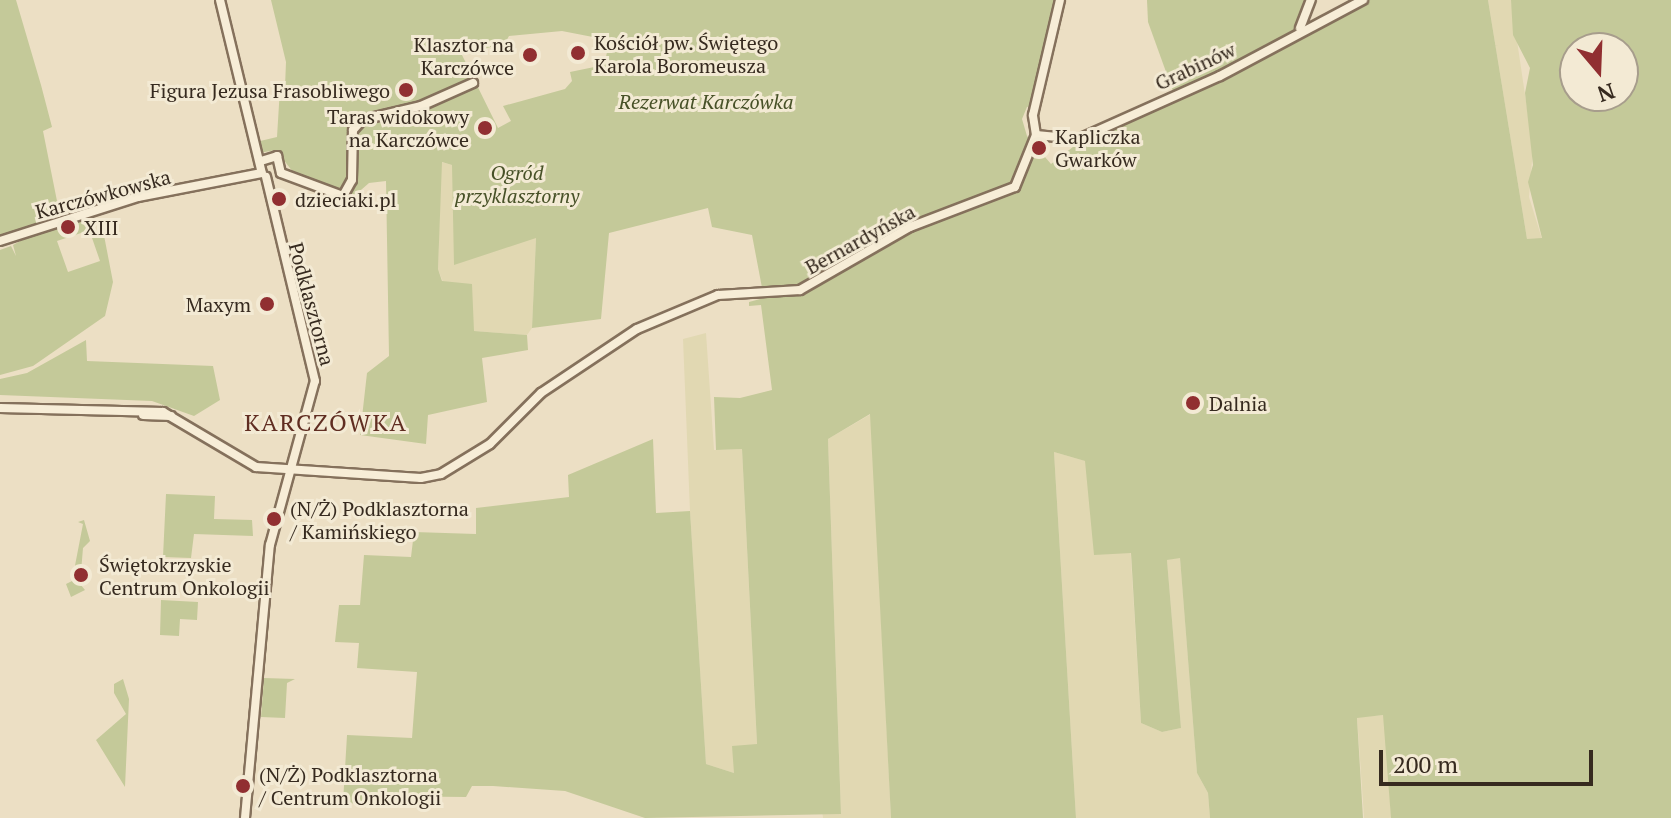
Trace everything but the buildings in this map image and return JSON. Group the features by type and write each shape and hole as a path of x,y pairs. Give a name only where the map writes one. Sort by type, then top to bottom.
{"street":[{"name":"Podklasztorna","path":"220,0 315,372 313,402 270,545 245,818"},
{"name":"Bernardyńska","path":"0,408 142,414 163,412 241,462 290,471 421,478 450,470 490,444 541,393 637,329 718,295 800,290 910,227 1002,195 1015,187 1036,135 1033,115 1060,0"},
{"path":"1300,29 1311,0"},
{"name":"Grabinów","path":"1036,135 1079,139 1221,75 1300,29 1363,0"},
{"path":"261,161 277,156 281,173 343,196 352,180 353,130 362,120 421,106 473,83"},
{"name":"Karczówkowska","path":"0,241 138,197 281,173"}],"shaded area":[{"path":"1488,0 1511,0 1533,149 1529,197 1542,239 1527,239"},
{"path":"441,162 452,165 536,237 532,328 527,335 474,331 443,282 438,269"},
{"path":"706,333 714,450 742,449 757,745 734,773 706,764 683,339"},
{"path":"871,414 891,818 823,818 822,810 841,813 828,439"},
{"path":"1054,452 1085,461 1127,494 1141,723 1162,732 1181,728 1167,560 1180,557 1197,773 1208,793 1210,818 1076,818"},
{"path":"1384,715 1391,818 1364,818 1357,717"}],"green space":[{"path":"0,0 16,0 41,85 52,127 43,131 57,201 84,195 90,203 0,237"},
{"path":"271,0 1064,0 1042,103 1027,107 1022,119 1027,136 1051,164 1082,140 1368,0 1488,0 1527,239 1542,238 1528,182 1533,165 1525,93 1530,68 1513,35 1511,0 1671,0 1671,818 1391,818 1383,715 1357,718 1363,818 1210,818 1208,793 1197,773 1180,558 1167,560 1181,728 1162,732 1141,723 1131,553 1094,555 1085,461 1054,452 1076,818 891,818 870,414 828,439 841,814 645,818 565,791 493,786 472,786 466,797 368,796 370,804 343,803 347,735 412,738 417,672 357,668 359,643 335,642 339,605 360,605 364,555 411,557 414,532 476,534 476,508 569,497 568,475 653,439 656,513 690,511 706,764 734,773 732,746 757,744 742,449 716,450 714,397 740,398 772,390 761,305 749,306 749,302 822,283 948,208 800,288 763,293 752,235 712,227 708,208 609,233 601,319 532,328 536,238 454,265 452,165 442,162 438,269 442,281 472,284 474,331 527,335 528,350 482,358 487,402 428,415 426,444 360,435 367,373 389,356 386,181 369,183 346,203 336,201 352,189 331,191 293,172 276,150 259,153 256,142 277,137 280,88 285,87 286,62","holes":["562,31 598,38 608,48 604,65 570,72 572,81 565,89 503,106 511,121 498,128 462,55 505,43 509,36"]},
{"path":"1147,0 1308,0 1295,29 1174,94 1148,22"},
{"path":"94,216 90,230 57,241 68,272 100,261 91,235 102,225 113,282 105,316 33,366 0,375 0,250 11,246 16,256 13,245 24,239"},
{"path":"86,340 87,361 213,366 220,400 194,416 152,401 0,395 0,379 27,373"},
{"path":"166,494 215,496 214,519 252,520 253,536 194,534 191,558 163,557"},
{"path":"84,520 90,541 83,548 80,584 85,590 71,597 66,584 72,581 83,524 78,522"},
{"path":"161,600 198,602 197,620 180,619 179,636 160,635"},
{"path":"264,678 295,679 287,683 285,718 261,717"},
{"path":"123,679 129,699 125,787 96,740 126,714 114,693 114,684"}],"place":[{"name":"Kościół pw. Świętego Karola Boromeusza","path":"578,53"},
{"name":"Klasztor na Karczówce","path":"530,55"},
{"name":"Figura Jezusa Frasobliwego","path":"406,90"},
{"name":"Taras widokowy na Karczówce","path":"485,128"},
{"name":"Kapliczka Gwarków","path":"1039,148"},
{"name":"dzieciaki.pl","path":"279,199"},
{"name":"XIII","path":"68,227"},
{"name":"Maxym","path":"267,304"},
{"name":"Dalnia","path":"1193,403"},
{"name":"(N/Ż) Podklasztorna / Kamińskiego","path":"274,519"},
{"name":"Świętokrzyskie Centrum Onkologii","path":"81,575"},
{"name":"(N/Ż) Podklasztorna / Centrum Onkologii","path":"243,786"}],"district":[{"name":"KARCZÓWKA","path":"326,423"}],"park label":[{"name":"Rezerwat Karczówka","path":"706,101"},
{"name":"Ogród przyklasztorny","path":"517,184"}]}
